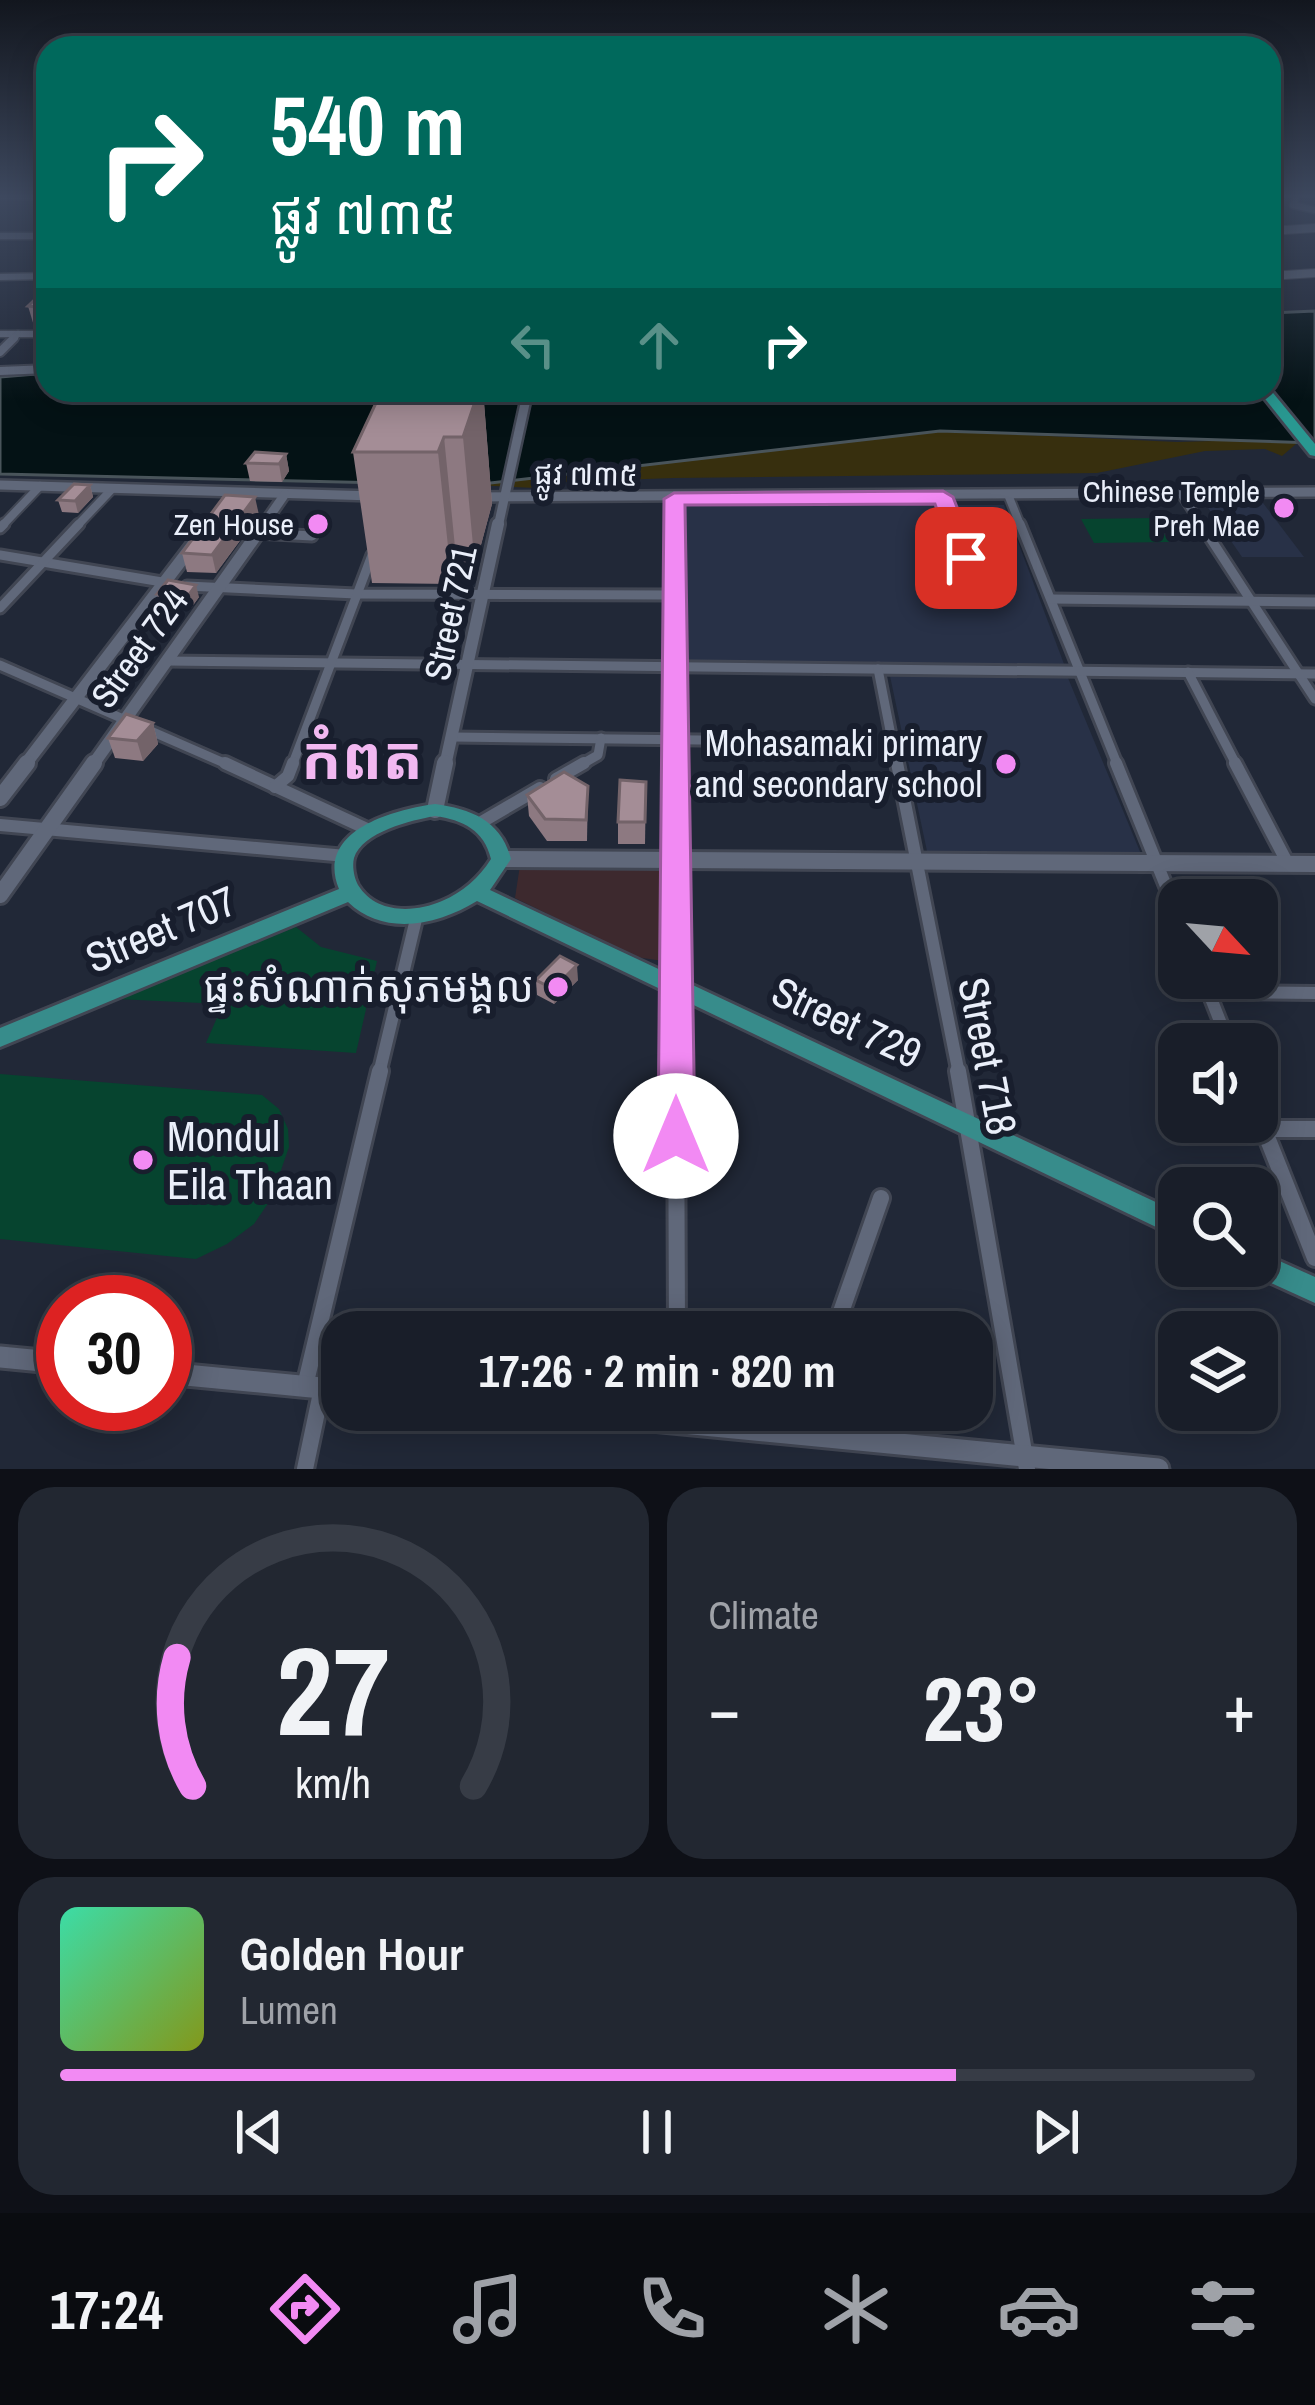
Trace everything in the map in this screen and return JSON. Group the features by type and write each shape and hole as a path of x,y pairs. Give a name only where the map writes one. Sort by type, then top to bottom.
{"highway":[{"path":"1274,402 1315,452"}],"main road":[{"path":"435,810 480,823 493,835 501,860 479,893 451,909 417,915 376,909 352,892 345,877 346,856 369,830 393,817 435,810"},
{"name":"Street 707","path":"0,1038 352,892"},
{"name":"Street 729","path":"479,893 1158,1216"},
{"path":"1278,1272 1315,1290"}],"street":[{"path":"1281,275 1315,273"},
{"path":"0,277 36,276"},
{"path":"0,334 36,334"},
{"path":"0,352 18,334"},
{"path":"0,371 36,370"},
{"name":"Street 721","path":"435,810 526,402"},
{"path":"0,485 396,496"},
{"path":"0,528 40,486"},
{"path":"0,608 112,489"},
{"name":"ផ្លូវ ៧៣៥","path":"457,497 507,493 674,499 1315,492"},
{"path":"219,511 232,493"},
{"name":"Street 724","path":"0,896 285,494"},
{"path":"1182,495 1315,698"},
{"path":"943,497 966,558 989,568"},
{"path":"1010,497 1163,879"},
{"path":"674,499 677,1311"},
{"path":"0,798 205,529"},
{"path":"256,533 312,536"},
{"path":"275,787 288,776 380,535"},
{"path":"0,555 216,591 673,595"},
{"path":"1051,599 1315,602"},
{"path":"166,661 1315,674"},
{"path":"0,665 126,717 369,830"},
{"name":"Street 718","path":"878,669 969,1126 1027,1463"},
{"path":"1188,672 1288,864"},
{"path":"0,681 24,676"},
{"path":"454,737 796,741"},
{"path":"480,823 598,755 601,738"},
{"path":"0,825 346,856"},
{"path":"501,860 1315,864"},
{"path":"338,1311 417,915"},
{"path":"1278,990 1315,993"},
{"path":"1278,1129 1315,1129"},
{"path":"1270,1143 1315,1258"},
{"path":"841,1311 881,1198"},
{"path":"0,1357 36,1360"},
{"path":"192,1376 321,1388"},
{"path":"305,1469 321,1397"},
{"path":"778,1431 1027,1463 1158,1469"}],"shaded area":[{"path":"1315,311 1315,443 940,431 473,485 0,474 0,377 36,374 36,402 1281,402 1281,312"},
{"path":"1202,499 1260,499 1304,557 1242,557"},
{"path":"685,505 1004,505 1064,664 689,660"},
{"name":"Mohasamaki primary and secondary school","path":"890,676 1068,678 1141,854 927,851"},
{"path":"520,865 665,866 663,961 636,957 515,898"}],"green space":[{"path":"1154,518 1169,542 1094,543 1081,519"},
{"path":"296,927 321,947 377,961 356,1053 206,1043 223,1004 116,999"},
{"name":"Mondul Eila Thaan","path":"0,1074 262,1095 279,1109 288,1129 289,1147 271,1199 254,1224 196,1259 0,1239"}],"sand":[{"path":"940,431 1177,442 1292,439 1296,444 1282,456 1265,449 1205,451 1097,473 673,478 566,482 536,488 473,485"}],"building":[{"path":"376,402 475,402 463,437 444,437 438,452 353,452"},
{"path":"255,452 286,454 279,464 246,463"},
{"path":"74,484 90,485 75,501 58,500"},
{"path":"225,495 255,497 212,555 182,553"},
{"path":"168,580 196,585 188,596 157,594"},
{"path":"126,714 153,723 137,741 108,738"},
{"path":"564,772 588,786 586,820 545,819 527,795"},
{"path":"620,780 646,782 645,822 618,822"},
{"path":"560,956 577,965 553,989 536,980"}],"place":[{"name":"Chinese Temple Preh Mae","path":"1284,508"},
{"name":"Zen House","path":"318,524"},
{"name":"Mohasamaki primary and secondary school","path":"1006,764"},
{"name":"ផ្ទះសំណាក់សុភមង្គល","path":"558,987"},
{"name":"Mondul Eila Thaan","path":"143,1160"}],"district":[{"name":"កំពត","path":"362,757"}],"route":[{"path":"676,1136 674,499 943,497 966,558"}]}
